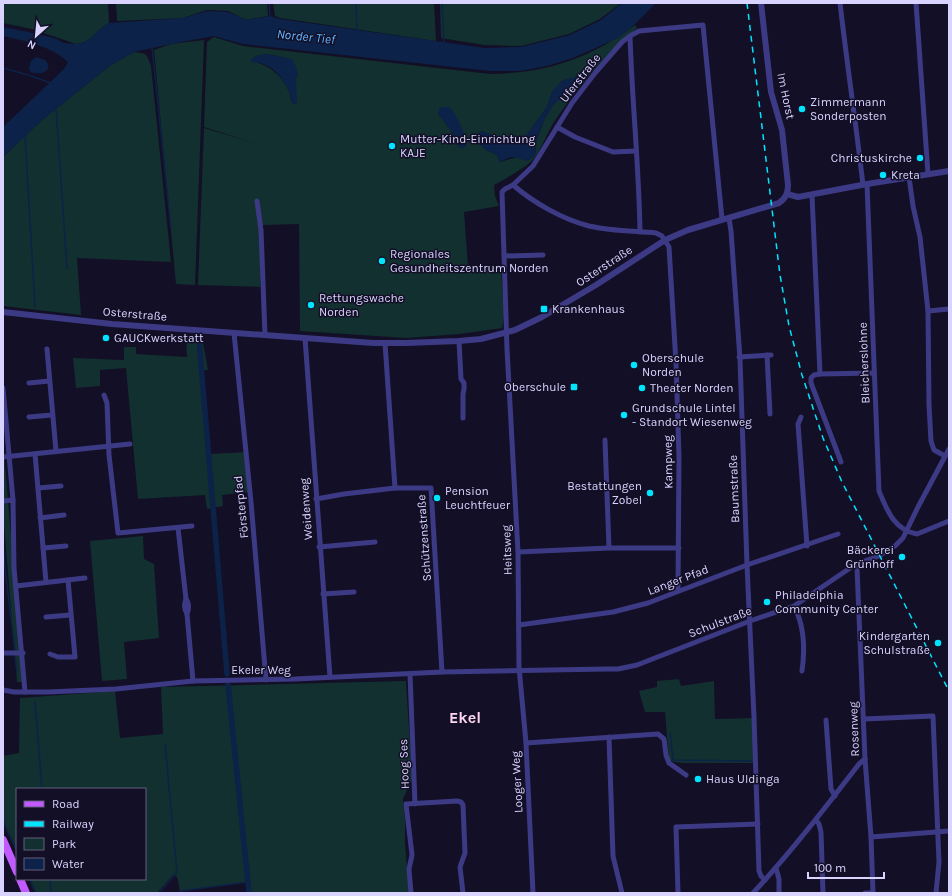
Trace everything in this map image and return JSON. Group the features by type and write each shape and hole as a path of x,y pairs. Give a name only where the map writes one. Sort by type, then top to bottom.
{"main road":[{"path":"3,840 16,870"},
{"path":"20,880 26,893"}],"street":[{"name":"Im Horst","path":"761,3 771,92 782,130 788,185 787,194"},
{"name":"Bleicherslohne","path":"840,3 849,81 865,184 879,491 888,513 893,520 901,528 907,530"},
{"path":"916,3 928,174"},
{"name":"Uferstraße","path":"502,192 513,185 533,166 572,103 594,73 622,42 639,31 703,24 722,219"},
{"path":"630,36 640,232"},
{"path":"557,126 575,137 613,152 636,151"},
{"path":"787,194 798,197 865,184 949,171"},
{"path":"909,177 913,206 920,236 928,311 931,441 934,450 945,456"},
{"path":"513,185 544,206 581,223 613,230 656,233 662,236 665,240"},
{"name":"Heitsweg","path":"502,192 507,332 518,552 519,670"},
{"name":"Osterstraße","path":"3,312 112,324 385,343 481,339 507,332 542,317 596,285 665,240 688,230 779,203 787,194"},
{"path":"812,195 820,374"},
{"path":"257,201 261,230 265,335"},
{"name":"Baumstraße","path":"729,218 739,357 759,871 765,880"},
{"name":"Kampweg","path":"665,240 669,247 676,363 679,457 678,590"},
{"path":"504,256 543,255"},
{"path":"928,311 949,309"},
{"name":"Försterpfad","path":"234,333 252,510 266,680"},
{"name":"Weidenweg","path":"305,338 319,547 330,678"},
{"path":"459,341 461,379 464,382 463,418"},
{"path":"316,499 395,488 385,343"},
{"path":"46,349 56,451"},
{"path":"739,357 769,355 770,414"},
{"path":"841,462 810,378 814,375 820,374 874,373"},
{"path":"29,383 49,381"},
{"path":"3,388 6,456 13,500 16,586 23,654 25,692"},
{"path":"104,395 107,403 109,447 118,533 192,526"},
{"path":"29,418 52,415"},
{"path":"801,417 798,424 806,546"},
{"path":"605,440 609,548"},
{"path":"6,456 130,444"},
{"name":"Schulstraße","path":"519,670 607,669 628,667 655,659 750,621 794,606 856,564 879,556 895,546 903,538 949,449"},
{"path":"35,454 46,582"},
{"path":"38,488 62,486"},
{"name":"Schützenstraße","path":"395,488 430,488 442,672"},
{"path":"3,501 13,500"},
{"path":"40,518 64,516"},
{"path":"907,530 917,534 949,521"},
{"path":"178,528 193,681"},
{"name":"Langer Pfad","path":"519,625 613,612 648,603 678,590 838,534"},
{"path":"319,547 375,542"},
{"path":"43,548 66,546"},
{"path":"518,552 609,548 679,548"},
{"name":"Rosenweg","path":"856,564 873,893"},
{"path":"16,586 85,578"},
{"path":"50,654 58,657 75,657 68,580"},
{"path":"323,594 354,592"},
{"path":"794,606 802,626 802,671"},
{"path":"46,617 70,614"},
{"path":"3,653 23,654"},
{"name":"Ekeler Weg","path":"3,690 25,692 116,689 193,681 330,678 442,672 519,670"},
{"name":"Looger Weg","path":"519,670 526,743 533,893"},
{"name":"Hoog Ses","path":"410,674 415,804 406,804 412,855 409,869 411,893"},
{"path":"864,719 933,716 939,862 936,893"},
{"path":"826,720 831,789 835,796"},
{"path":"526,743 658,734 664,738 666,755 669,762 686,775"},
{"path":"609,737 613,856 622,893"},
{"path":"753,893 776,868 816,820 859,764 865,759"},
{"path":"415,804 461,802 463,806 465,853 460,867 462,893"},
{"path":"816,820 819,824 821,832 823,893"},
{"path":"678,893 676,828 758,824"},
{"path":"871,836 949,831"},
{"path":"776,868 779,879 779,893"},
{"path":"865,893 873,893"}],"green space":[{"path":"3,3 108,3 109,23 85,42 76,44 32,29 3,23"},
{"path":"116,3 267,3 268,16 246,20 228,11 207,10 183,18 117,21"},
{"path":"273,3 434,3 436,41 280,18 275,16"},
{"path":"440,3 621,3 600,19 569,34 521,46 484,45 441,38"},
{"path":"635,25 637,28 613,49 572,96 554,122 533,160 520,170 494,185 495,196 499,206 464,212 468,266 501,267 504,316 502,328 460,334 406,338 300,331 299,224 263,225 260,287 198,285 204,128 260,145 204,127 207,42 214,37 243,46 490,74 536,70 566,62 595,50 623,34","holes":["266,54 287,58 298,74 296,78 295,104 292,103 287,87 278,75 266,66 251,60 256,56","572,78 544,120 535,145 536,153 500,162 497,155 486,150 482,131 506,141 514,141 525,137 547,107 552,92 562,81","440,108 452,110 466,141 466,146 459,147 451,131 438,113"]},
{"path":"204,40 195,285 176,284 154,50 171,44"},
{"path":"134,52 146,55 151,66 171,262 77,258 81,315 3,306 3,157 42,120 111,65"},
{"path":"186,336 202,337 208,370 201,371 210,454 246,452 250,492 222,495 223,506 207,509 205,495 138,499 126,368 100,370 100,386 76,388 73,358 124,360 124,347 136,347 136,354 187,357"},
{"path":"3,428 23,682 17,682 3,513"},
{"path":"143,536 144,559 154,564 159,638 124,642 127,679 102,681 90,541"},
{"path":"679,679 681,686 714,681 715,719 754,718 754,763 684,763 669,760 665,712 645,712 639,691 657,687 657,681"},
{"path":"406,681 412,779 403,799 409,893 251,893 248,882 180,891 177,877 173,875 157,893 35,893 29,880 146,880 146,788 16,788 16,851 3,823 3,756 19,753 20,698 115,691 120,738 163,734 161,687"}],"water":[{"name":"Norder Tief","path":"622,3 656,3 620,37 573,58 547,66 520,71 490,71 243,44 214,36 134,52 111,65 42,120 3,157 3,127 64,69 68,62 61,56 46,48 29,42 3,36 3,27 38,34 57,39 64,43 76,44 85,42 109,23 183,18 207,11 228,12 246,20 270,16 280,19 485,48 521,47 570,35 601,20"},
{"path":"266,54 292,59 298,74 296,78 297,103 292,103 289,91 282,78 277,73 266,65 251,62 251,60 256,56"},
{"path":"36,57 45,60 48,64 45,72 30,72 29,68 31,61"},
{"path":"577,76 579,79 574,87 552,106 544,120 535,145 536,153 530,160 513,157 500,162 497,155 486,150 478,143 479,133 482,131 506,141 514,141 525,137 547,107 552,92 562,81"},
{"path":"442,107 449,107 458,120 466,142 466,146 463,149 459,147 451,131 438,113"}],"waterway":[{"path":"269,3 270,17"},
{"path":"356,3 357,31"},
{"path":"442,3 444,43"},
{"path":"152,47 171,229"},
{"path":"3,68 51,83"},
{"path":"56,107 67,269"},
{"path":"25,135 35,307"},
{"path":"199,340 227,674"},
{"path":"3,540 15,651"},
{"path":"15,656 17,672"},
{"path":"228,684 249,893"},
{"path":"35,702 42,788"},
{"path":"670,732 673,760 752,761"},
{"path":"159,893 177,872 165,744"},
{"path":"3,820 16,849"},
{"path":"30,880 36,893"},
{"path":"50,880 51,893"},
{"path":"180,893 180,891 248,882"}],"railway":[{"path":"747,3 780,275 789,326 802,375 823,438 842,482 949,691"}],"place":[{"name":"Zimmermann Sonderposten","path":"802,109"},
{"name":"Mutter-Kind-Einrichtung KAJE","path":"392,146"},
{"name":"Christuskirche","path":"920,158"},
{"name":"Kreta","path":"883,175"},
{"name":"Regionales Gesundheitszentrum Norden","path":"382,261"},
{"name":"Rettungswache Norden","path":"311,305"},
{"name":"Krankenhaus","path":"544,309"},
{"name":"GAUCKwerkstatt","path":"106,338"},
{"name":"Oberschule Norden","path":"634,365"},
{"name":"Oberschule","path":"574,387"},
{"name":"Theater Norden","path":"642,388"},
{"name":"Grundschule Lintel - Standort Wiesenweg","path":"624,415"},
{"name":"Bestattungen Zobel","path":"650,493"},
{"name":"Pension Leuchtfeuer","path":"437,498"},
{"name":"Bäckerei Grünhoff","path":"902,557"},
{"name":"Philadelphia Community Center","path":"767,602"},
{"name":"Kindergarten Schulstraße","path":"938,643"},
{"name":"Haus Uldinga","path":"698,779"}],"district":[{"name":"Ekel","path":"465,717"}]}
